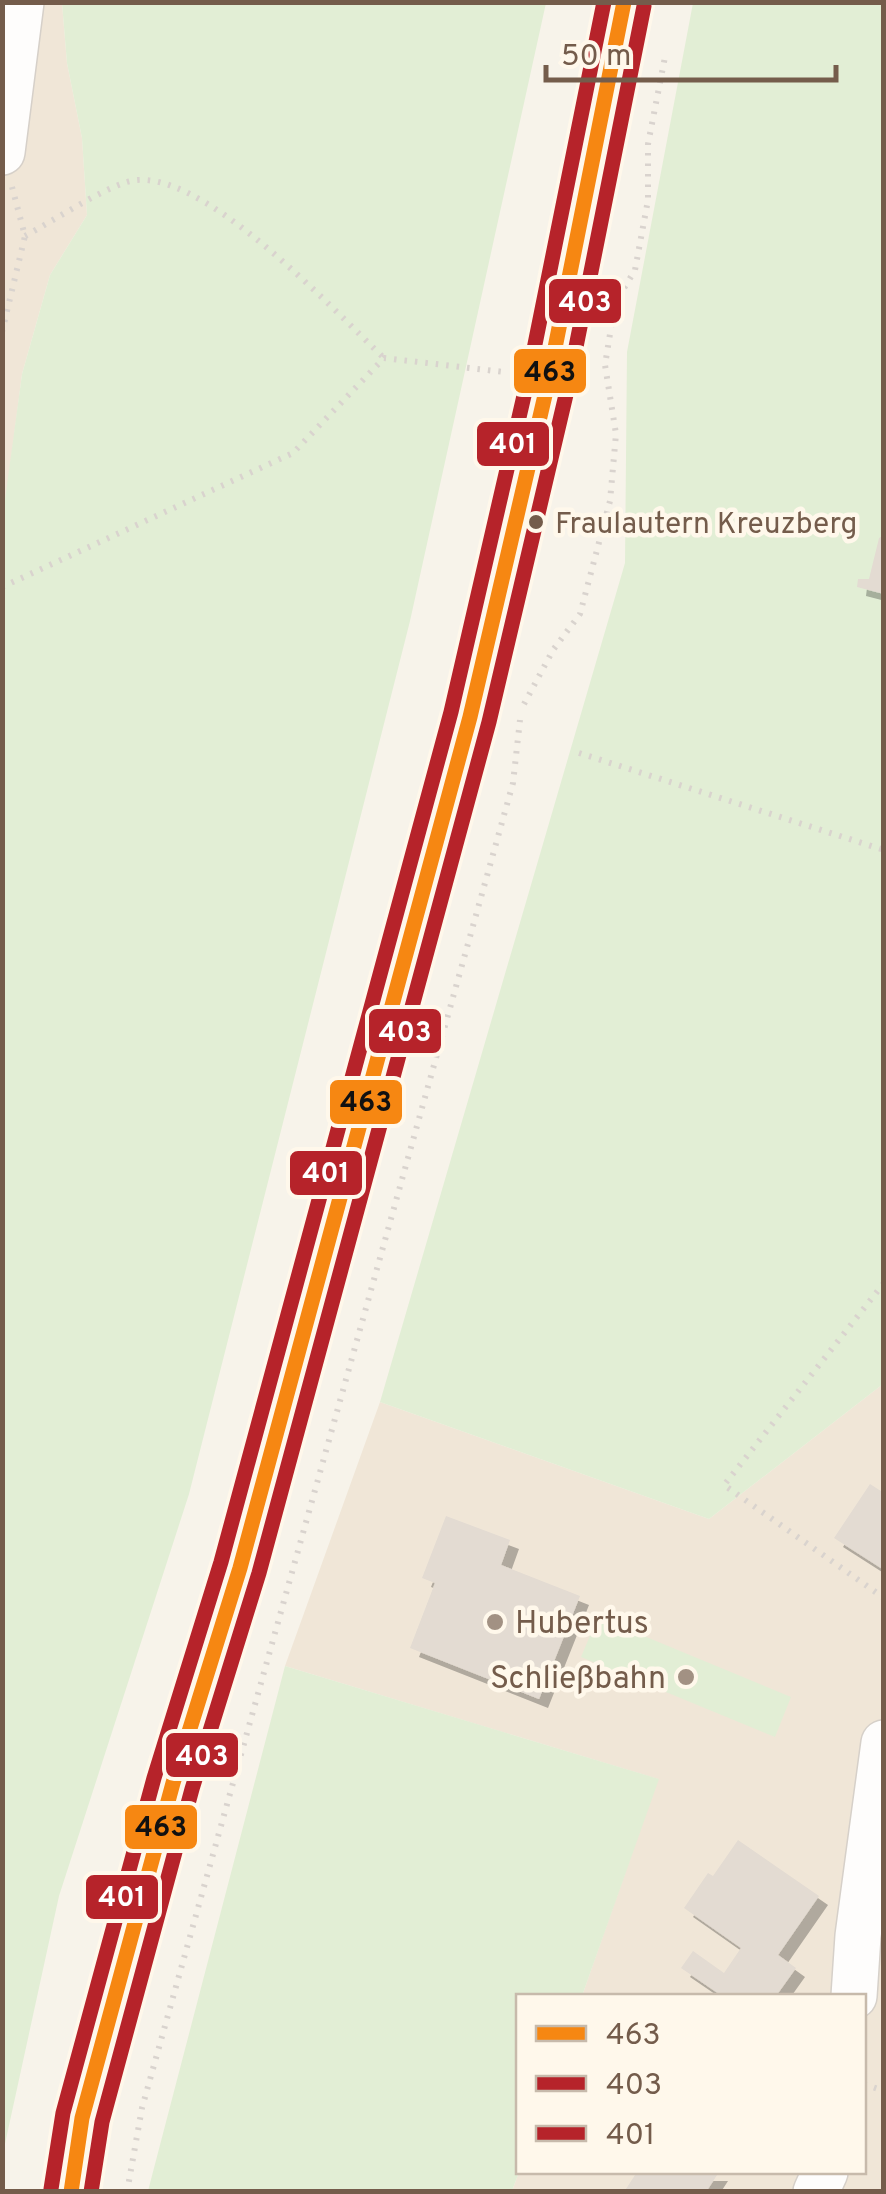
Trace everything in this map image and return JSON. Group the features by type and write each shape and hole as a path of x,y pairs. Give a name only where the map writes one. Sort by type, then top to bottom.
{"main road":[{"path":"70,2192 82,2118 97,2062 173,1783 245,1550 465,736 550,378 624,2"}],"street":[{"path":"3,152 21,2"},
{"path":"854,1994 858,1936 884,1743"}],"path":[{"path":"127,2192 142,2108 513,784 522,707 553,650 580,614 591,582 610,501 616,434 606,365 615,302 635,270 648,200 648,144 665,54"},
{"path":"2,332 25,236 3,152"},
{"path":"25,236 129,181 176,185 252,232 384,358 550,378"},
{"path":"2,587 294,453 384,358"},
{"path":"579,754 884,850"},
{"path":"884,1283 724,1486 884,1598"}],"shaded area":[{"path":"3,3 62,3 67,63 82,138 87,215 50,275 22,374 3,522"},
{"path":"883,1384 883,2191 512,2191 518,2174 866,2174 866,1994 583,1994 658,1779 285,1666 380,1402 709,1519"}],"green space":[{"path":"62,3 546,3 410,621 189,1494 59,1896 3,2153 2,522 22,374 50,275 87,215 82,138 67,63"},
{"path":"693,3 883,3 883,1384 709,1519 380,1402 625,563 627,352"},
{"name":"Schließbahn","path":"598,1617 791,1697 775,1737 581,1657"},
{"path":"285,1666 659,1779 583,1994 516,1994 518,2174 512,2191 148,2191"}],"building":[{"path":"884,535 884,594 857,587 858,579 869,579 879,538"},
{"path":"870,1484 884,1493 884,1570 834,1538"},
{"name":"Hubertus","path":"446,1516 510,1540 501,1565 580,1596 539,1699 410,1648 435,1583 422,1578"},
{"path":"738,1840 819,1896 778,1955 796,1968 777,1994 719,1994 681,1968 693,1951 724,1973 741,1948 684,1908 708,1873 713,1876"},
{"path":"636,2174 718,2174 706,2192 624,2192"}],"transit line":[{"name":"401","path":"51,2189 63,2113 154,1778 221,1562 451,712 529,374 604,2"},
{"name":"463","path":"71,2192 82,2118 173,1783 240,1568 470,717 549,378 624,2"},
{"name":"403","path":"91,2192 102,2122 192,1789 259,1573 489,722 569,382 644,6"}],"place":[{"name":"Fraulautern Kreuzberg","path":"536,522"},
{"name":"Hubertus","path":"495,1622"},
{"name":"Schließbahn","path":"686,1677"}]}
